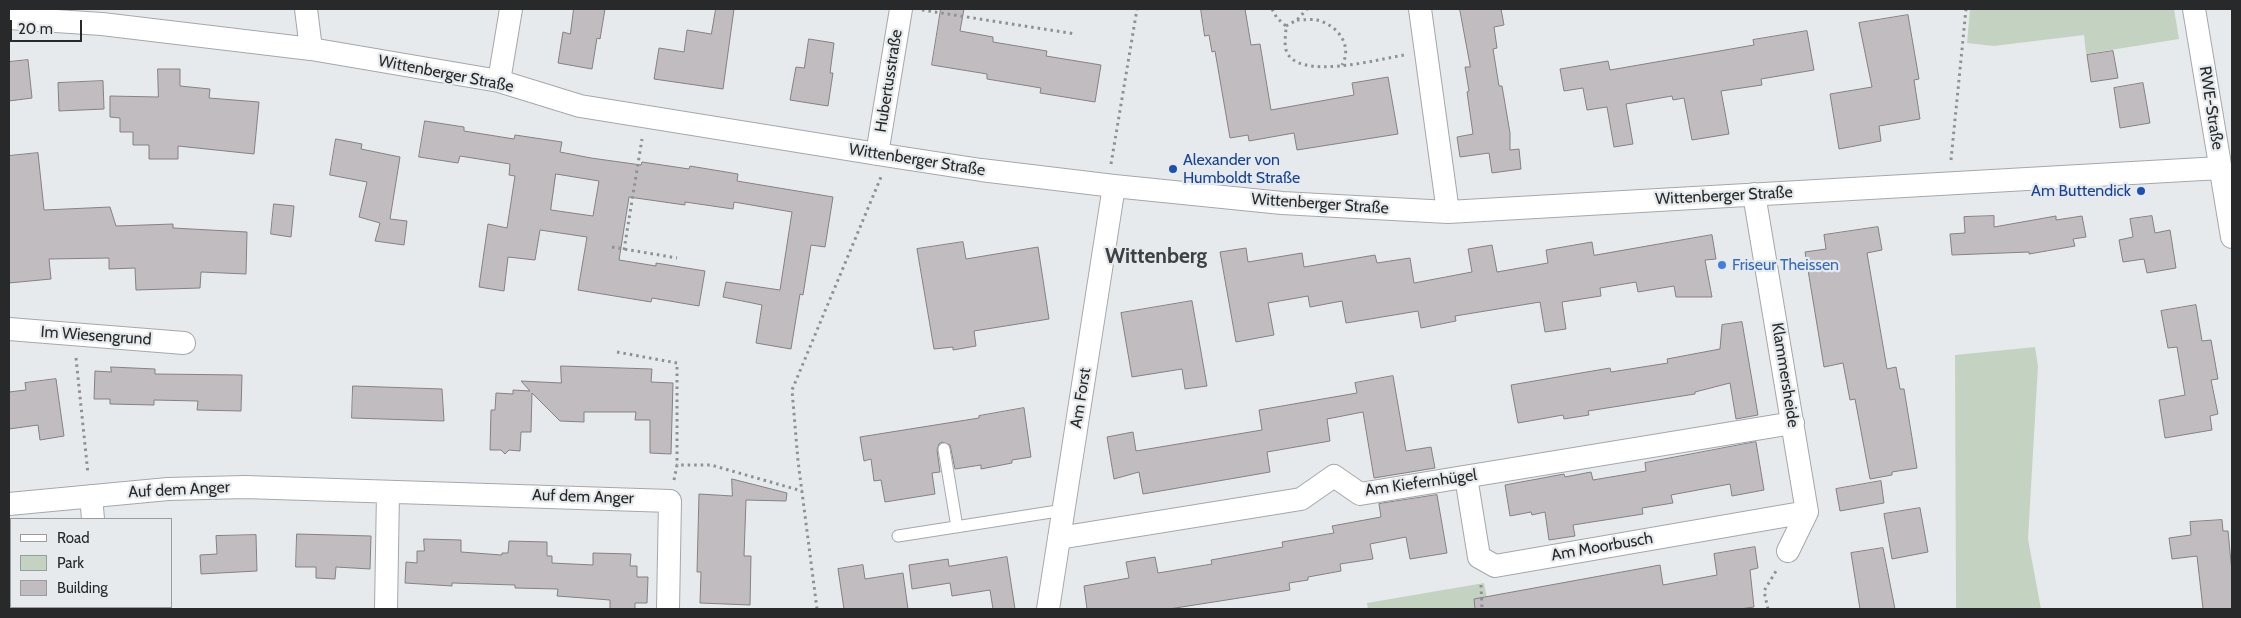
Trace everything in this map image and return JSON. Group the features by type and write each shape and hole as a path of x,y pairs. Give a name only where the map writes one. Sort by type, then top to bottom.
{"street":[{"path":"306,9 311,49"},
{"path":"499,81 511,9"},
{"name":"Hubertusstraße","path":"884,155 901,9"},
{"path":"1420,9 1448,212"},
{"name":"RWE-Straße","path":"2194,9 2232,237"},
{"name":"Wittenberger Straße","path":"9,18 102,24 311,49 499,81 580,106 884,155 980,170 1282,203 1448,212 2220,168"},
{"name":"Am Forst","path":"1048,609 1111,185"},
{"name":"Klammersheide","path":"1754,194 1808,512"},
{"name":"Im Wiesengrund","path":"9,329 184,343"},
{"name":"Am Kiefernhügel","path":"1060,538 1301,499 1334,476 1360,494 1792,423"},
{"name":"Am Moorbusch","path":"1466,477 1479,557 1495,566 1808,512"},
{"name":"Auf dem Anger","path":"9,504 168,489 216,488 670,501"},
{"path":"386,609 388,492"},
{"path":"91,496 93,518"},
{"path":"668,609 670,501"},
{"path":"1788,551 1808,512"}],"lane":[{"path":"944,449 957,527"},
{"path":"898,536 1064,510"}],"path":[{"path":"914,9 1076,34"},
{"path":"1111,185 1137,9"},
{"path":"1272,9 1277,18 1286,26 1286,51 1292,59 1302,65 1342,66 1425,51"},
{"path":"1286,26 1297,20 1308,9"},
{"path":"1948,184 1966,9"},
{"path":"1297,20 1319,20 1337,32 1344,40 1347,48 1347,57 1342,66"},
{"path":"624,250 645,116"},
{"path":"816,609 792,390 884,155"},
{"path":"612,247 676,258"},
{"path":"74,335 91,496"},
{"path":"617,352 676,363 677,465 670,501"},
{"path":"677,465 711,465 802,491"},
{"path":"1768,609 1764,591 1788,551"}],"green space":[{"path":"1970,9 2174,9 2179,39 2086,54 2084,35 1994,46 1967,43"},
{"path":"2035,347 2038,366 2028,539 2041,609 1956,609 1955,355"},
{"path":"1484,583 1489,609 1368,609 1367,603"}],"building":[{"path":"574,9 605,9 600,39 597,38 592,69 558,63 563,32 570,34"},
{"path":"716,9 734,9 723,89 654,79 659,48 684,52 687,30 711,34"},
{"path":"941,9 964,9 960,31 993,37 993,42 1047,51 1046,56 1101,65 1095,102 1040,93 1041,88 987,79 987,74 932,65"},
{"path":"1201,9 1245,9 1251,45 1260,44 1271,110 1354,95 1352,83 1388,77 1398,134 1297,150 1294,133 1249,141 1248,135 1230,138 1215,51 1212,52 1209,35 1205,36"},
{"path":"1460,9 1501,9 1504,25 1494,27 1497,48 1493,49 1510,133 1510,150 1519,149 1521,169 1492,173 1489,153 1460,157 1457,137 1473,134 1465,67 1470,67"},
{"path":"1908,15 1919,79 1914,80 1920,119 1879,126 1881,141 1839,149 1830,94 1872,87 1859,23"},
{"path":"1807,31 1814,70 1761,79 1762,85 1721,91 1729,134 1692,140 1684,98 1673,100 1672,96 1626,104 1633,144 1614,147 1607,107 1587,110 1583,88 1564,91 1560,69 1608,61 1610,70 1754,45 1753,40"},
{"path":"809,39 834,43 830,73 833,73 828,106 790,100 796,67 804,68"},
{"path":"2113,51 2118,78 2091,82 2087,55"},
{"path":"28,60 32,98 9,101 9,62"},
{"path":"158,69 180,69 180,86 210,89 209,98 259,102 254,154 178,146 178,159 149,159 149,145 133,145 133,132 120,132 120,118 110,117 110,96 158,97"},
{"path":"103,81 104,109 59,111 58,83"},
{"path":"2143,83 2150,123 2120,128 2114,88"},
{"path":"425,121 464,127 464,131 514,139 515,135 562,142 560,152 591,158 641,165 642,162 689,169 690,166 738,174 737,181 833,197 825,247 811,245 803,295 800,294 791,349 756,343 762,305 723,297 726,282 780,290 792,212 734,202 733,209 685,202 685,205 629,197 619,260 656,266 656,263 705,271 699,306 652,298 651,302 578,290 587,237 540,230 535,260 508,257 504,291 479,287 488,224 507,228 515,176 509,175 510,164 460,156 458,163 419,157","holes":["556,174 599,181 593,216 551,210"]},
{"path":"336,139 362,144 361,149 400,157 390,219 407,221 404,245 375,241 380,223 359,217 367,182 330,175"},
{"path":"38,153 44,210 110,207 116,226 173,224 173,228 247,232 246,274 201,272 200,288 136,290 135,268 109,269 109,258 49,259 51,279 9,283 9,156"},
{"path":"274,204 294,206 291,237 271,234"},
{"path":"1994,216 1994,227 2056,216 2056,220 2082,216 2086,237 2073,239 2075,246 2029,254 2029,252 1952,255 1950,234 1965,233 1964,217"},
{"path":"2152,216 2155,233 2170,230 2176,268 2147,273 2144,259 2123,262 2119,240 2133,237 2130,219"},
{"path":"1878,227 1882,250 1867,253 1887,369 1896,367 1900,389 1904,389 1917,468 1892,472 1892,475 1870,479 1855,399 1850,400 1843,363 1824,367 1805,252 1826,249 1824,235"},
{"path":"1712,235 1716,259 1705,260 1712,297 1676,297 1674,286 1638,292 1636,282 1600,288 1601,296 1562,302 1566,329 1545,332 1540,302 1455,316 1456,321 1421,328 1418,311 1346,323 1342,301 1310,307 1308,296 1268,303 1274,335 1236,342 1220,252 1246,248 1248,262 1302,253 1304,267 1375,255 1377,263 1410,258 1414,283 1472,272 1468,249 1492,245 1497,272 1548,263 1546,250 1592,242 1594,255"},
{"path":"963,242 966,259 1038,247 1049,319 974,331 976,346 953,350 953,347 934,349 917,249"},
{"path":"1192,301 1207,386 1185,389 1182,369 1132,377 1121,313"},
{"path":"2196,305 2202,341 2211,340 2218,379 2211,380 2218,414 2210,416 2212,430 2165,438 2159,400 2185,395 2177,347 2168,348 2161,311"},
{"path":"1742,322 1758,415 1736,419 1730,383 1695,392 1695,394 1588,411 1589,415 1564,419 1563,415 1518,423 1511,385 1610,368 1611,372 1668,363 1667,359 1720,349 1722,325"},
{"path":"561,366 652,369 651,382 673,383 671,454 650,453 650,420 635,420 636,412 584,412 584,422 560,421 532,393 531,432 521,432 520,451 509,450 505,454 501,450 490,450 491,410 495,410 496,393 513,394 513,390 530,391 521,381 561,383"},
{"path":"111,367 155,369 155,374 242,375 241,411 197,410 198,401 154,400 154,405 110,404 110,399 94,399 95,371 111,372"},
{"path":"1393,376 1406,451 1431,447 1435,468 1374,478 1363,412 1327,419 1330,441 1267,452 1270,472 1143,494 1139,472 1114,479 1107,437 1133,432 1136,451 1262,430 1259,410 1357,393 1355,383"},
{"path":"56,379 64,436 40,440 38,425 9,429 9,392 26,390 25,383"},
{"path":"353,386 442,389 444,421 352,418"},
{"path":"1024,408 1031,457 1012,460 1012,463 981,469 981,465 955,469 950,445 942,442 937,450 940,472 932,473 935,494 885,502 881,480 874,481 871,459 864,461 860,437 979,418 979,416"},
{"path":"1756,442 1764,490 1732,496 1730,484 1671,495 1673,503 1642,508 1643,514 1573,525 1575,536 1549,540 1545,512 1532,515 1531,512 1510,516 1505,485 1564,474 1565,477 1591,472 1593,480 1646,471 1645,463"},
{"path":"732,479 787,493 786,501 746,500 744,556 751,556 750,605 700,603 701,572 697,572 699,494 732,496"},
{"path":"1881,481 1884,503 1840,511 1836,489"},
{"path":"1437,495 1447,553 1410,559 1406,537 1370,544 1373,559 1340,564 1341,571 1308,577 1308,580 1289,583 1290,590 1169,609 1087,609 1084,586 1129,578 1126,562 1155,557 1158,573 1212,564 1211,560 1283,547 1282,542 1334,533 1332,526 1381,517 1379,504"},
{"path":"1920,508 1928,552 1892,559 1884,514"},
{"path":"2222,520 2223,531 2228,531 2232,572 2232,609 2203,609 2197,556 2172,559 2169,538 2191,535 2190,522"},
{"path":"297,534 371,536 370,569 336,567 335,579 316,578 316,567 296,567"},
{"path":"256,535 257,571 201,574 200,555 217,554 216,536"},
{"path":"424,539 461,540 461,552 502,555 502,553 508,553 509,541 547,542 547,556 552,556 552,563 593,565 593,553 631,554 630,566 637,566 637,577 648,577 647,603 635,603 635,609 610,609 610,600 557,596 558,589 515,588 515,585 452,583 452,586 405,583 406,562 417,563 417,551 424,551"},
{"path":"1755,547 1758,568 1750,570 1754,607 1740,609 1475,609 1474,599 1660,565 1663,585 1717,575 1714,554"},
{"path":"1883,548 1895,609 1860,609 1851,553"},
{"path":"1007,557 1015,609 993,609 990,590 952,596 950,583 912,589 909,565 948,559 949,566"},
{"path":"863,565 865,579 903,573 908,609 844,609 838,569"}],"place":[{"name":"Alexander von Humboldt Straße","path":"1173,169"},
{"name":"Am Buttendick","path":"2141,191"},
{"name":"Friseur Theissen","path":"1722,265"}],"district":[{"name":"Wittenberg","path":"1156,257"}]}
